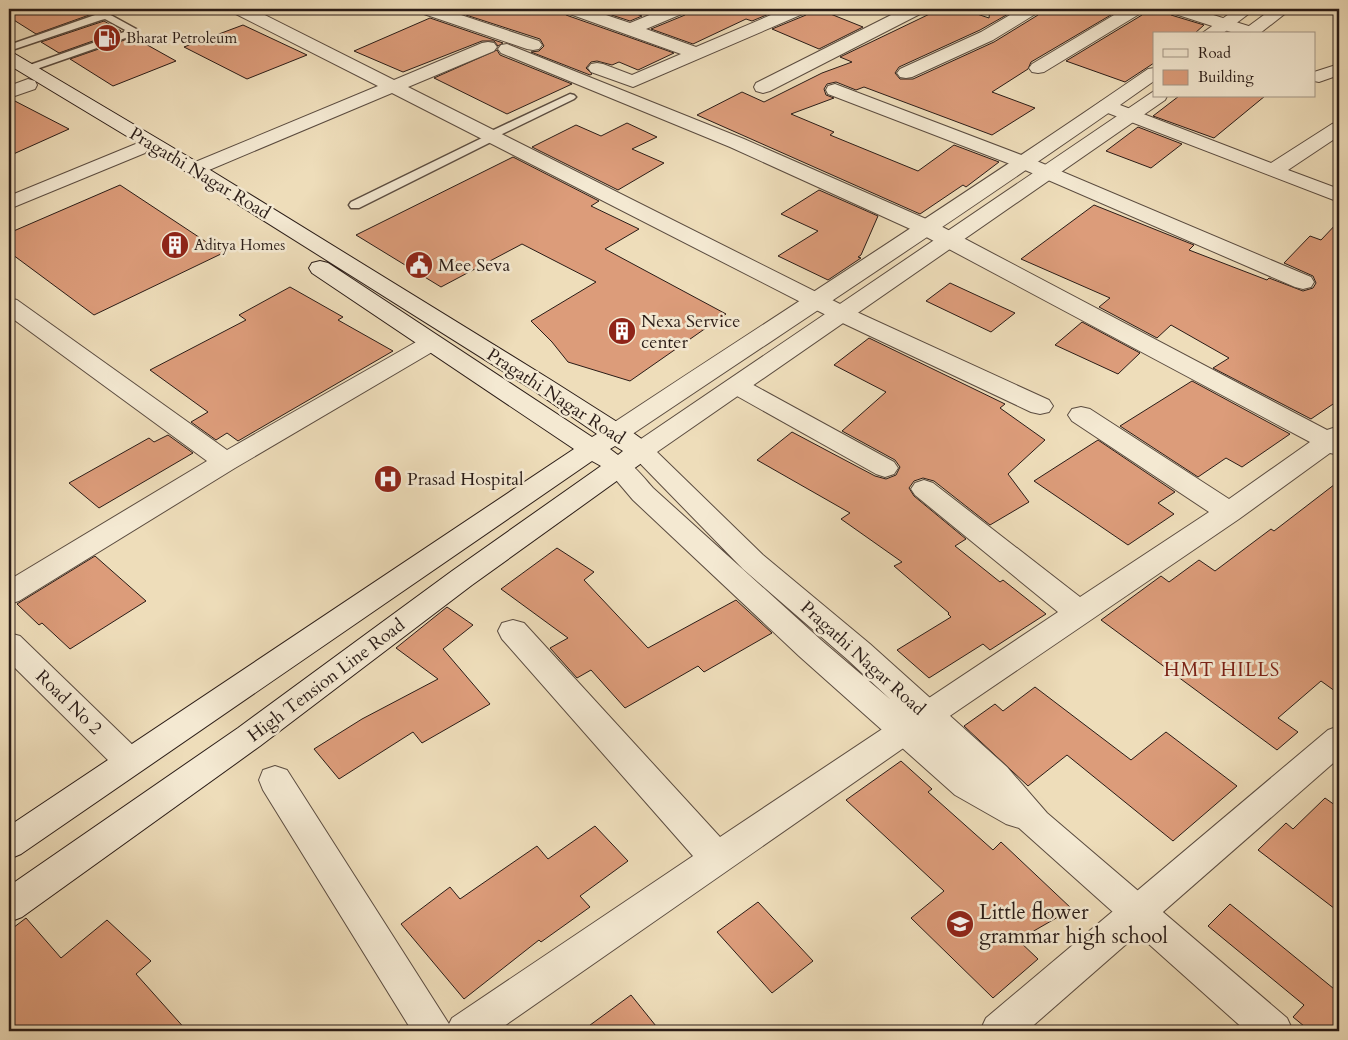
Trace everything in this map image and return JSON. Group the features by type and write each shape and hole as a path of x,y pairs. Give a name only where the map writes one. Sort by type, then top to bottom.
{"street":[{"path":"240,9 814,301 1040,406"},
{"path":"427,9 633,80 799,9"},
{"path":"573,9 696,52"},
{"path":"631,29 678,9"},
{"path":"763,87 916,9"},
{"path":"906,72 987,36 1032,9"},
{"path":"1038,68 1135,9"},
{"path":"1178,9 1217,29 1240,32"},
{"path":"1217,29 1247,9"},
{"path":"1249,32 1283,9"},
{"path":"195,169 393,87 498,48 737,143 925,227 1336,441 916,723 465,1031"},
{"name":"Pragathi Nagar Road","path":"9,58 18,80 138,149 431,343 605,441"},
{"path":"1320,77 1339,69"},
{"path":"9,844 129,761 605,441 925,227 1025,163 1153,74"},
{"name":"Pragathi Nagar Road","path":"18,80 195,169 542,385 605,441 629,459 650,501 810,648 916,723 967,786 1035,823 1274,1031"},
{"path":"835,90 1025,163 1303,282"},
{"name":"High Tension Line Road","path":"9,906 249,738 462,578 629,459 1155,98"},
{"path":"1107,106 1339,196"},
{"path":"1273,171 1339,128"},
{"path":"9,203 138,149"},
{"path":"9,305 226,462"},
{"path":"9,593 226,462 431,343"},
{"path":"737,386 885,468"},
{"path":"1081,415 1229,512"},
{"path":"924,489 1080,613"},
{"path":"514,630 718,859"},
{"name":"Road No 2","path":"9,644 129,761"},
{"path":"999,1031 1339,739"},
{"path":"275,780 433,1031"}],"lane":[{"path":"9,48 99,17 107,16 132,30 130,33 18,80"},
{"path":"355,205 570,97"}],"building":[{"path":"9,9 82,9 92,14 36,34 9,17"},
{"path":"478,9 563,9 566,15 674,53 638,70 619,62 612,65 597,61 591,62 586,68 592,74 590,75 531,52 539,51 544,46 540,39 466,15"},
{"path":"593,9 622,9 642,16 630,21"},
{"path":"688,9 781,9 752,21 746,19 693,44 651,29 685,15"},
{"path":"809,9 818,9 863,27 819,49 772,29 806,15"},
{"path":"940,9 962,9 989,18 990,9 1017,9 980,30 899,67 895,73 900,79 913,79 994,42 1038,15 1041,9 1121,9 1031,62 1028,69 992,92 1035,108 992,135 864,87 856,90 836,82 827,84 824,89 826,95 834,98 791,114 834,132 830,135 918,171 954,145 999,162 966,187 963,185 920,214 697,115 742,92 764,102 822,73 852,62 840,57"},
{"path":"1145,9 1168,9 1171,15 1204,25 1196,32 1153,32 1153,64 1125,82 1066,61 1142,15"},
{"path":"430,18 503,43 498,46 494,41 482,41 403,72 354,51"},
{"path":"104,21 121,31 59,53 41,42"},
{"path":"243,25 307,55 247,79 184,47"},
{"path":"133,37 176,61 113,86 70,59"},
{"path":"497,50 500,55 572,84 507,114 434,78"},
{"path":"1176,98 1263,98 1214,138 1153,116"},
{"path":"11,99 69,129 9,156 9,100"},
{"path":"627,123 657,137 632,149 664,163 618,190 532,147 576,125 601,136"},
{"path":"1138,127 1182,144 1151,168 1106,151"},
{"path":"513,157 599,201 591,206 639,229 605,249 726,314 630,381 568,362 552,342 531,321 596,282 522,244 441,287 356,235"},
{"name":"Aditya Homes","path":"120,185 223,253 94,315 9,252 9,233"},
{"path":"819,190 878,216 861,255 858,257 861,258 828,280 778,256 818,231 781,214"},
{"path":"1094,205 1194,245 1189,250 1267,280 1269,278 1303,291 1313,288 1316,283 1313,276 1284,263 1310,236 1321,240 1339,221 1339,400 1311,419 1213,368 1229,358 1171,325 1157,338 1099,307 1110,298 1021,259"},
{"path":"950,283 1015,313 991,332 926,301"},
{"path":"290,287 343,317 338,320 393,351 238,441 227,433 216,440 191,422 208,412 150,370 246,320 239,315"},
{"path":"1082,322 1140,353 1118,374 1055,345"},
{"path":"869,338 1005,404 1000,408 1045,440 1008,474 1029,502 990,525 934,481 923,478 914,481 909,488 914,496 966,539 955,546 1000,582 1003,580 1046,614 990,650 983,644 929,678 897,650 951,617 949,613 894,566 902,562 841,519 850,513 757,460 792,432 875,476 886,479 896,475 900,467 895,460 842,431 886,392 834,365"},
{"path":"1192,381 1290,434 1242,467 1226,458 1198,477 1120,426"},
{"path":"168,435 193,453 99,508 69,483 149,438 154,442"},
{"path":"1098,440 1175,492 1158,503 1174,514 1128,545 1034,481"},
{"path":"1339,481 1339,694 1321,681 1278,718 1298,732 1277,750 1101,620 1161,576 1169,582 1199,560 1215,571 1271,529 1274,531"},
{"path":"557,548 594,572 584,580 648,648 736,600 772,633 704,672 698,666 625,708 591,670 577,678 550,648 568,638 501,589"},
{"path":"95,556 146,601 70,649 42,623 39,625 17,604"},
{"path":"447,607 473,625 443,649 490,704 422,743 413,732 339,779 314,749 362,719 438,679 396,648"},
{"path":"1035,687 1131,760 1166,732 1237,786 1173,841 1067,755 1028,786 964,726 995,704 1003,711"},
{"path":"901,761 932,789 928,792 993,850 1001,842 1072,909 1018,940 1038,959 993,998 911,918 944,891 846,800"},
{"path":"1325,798 1339,808 1339,912 1258,850 1286,823 1293,829"},
{"path":"595,826 628,861 580,896 590,907 541,942 539,940 464,999 401,924 450,887 460,899 537,846 548,859"},
{"path":"758,902 813,961 772,993 717,932"},
{"path":"1230,904 1339,993 1339,1031 1310,1031 1293,1017 1304,1005 1208,926"},
{"path":"26,918 61,958 107,920 151,961 136,974 187,1031 9,1031 9,931"},
{"path":"631,995 660,1031 582,1031"}],"place":[{"name":"Bharat Petroleum","path":"107,38"},
{"name":"Aditya Homes","path":"175,245"},
{"name":"Mee Seva","path":"419,265"},
{"name":"Nexa Service center","path":"622,331"},
{"name":"Prasad Hospital","path":"388,479"},
{"name":"Little flower grammar high school","path":"960,924"}],"district":[{"name":"HMT HILLS","path":"1222,669"}]}
